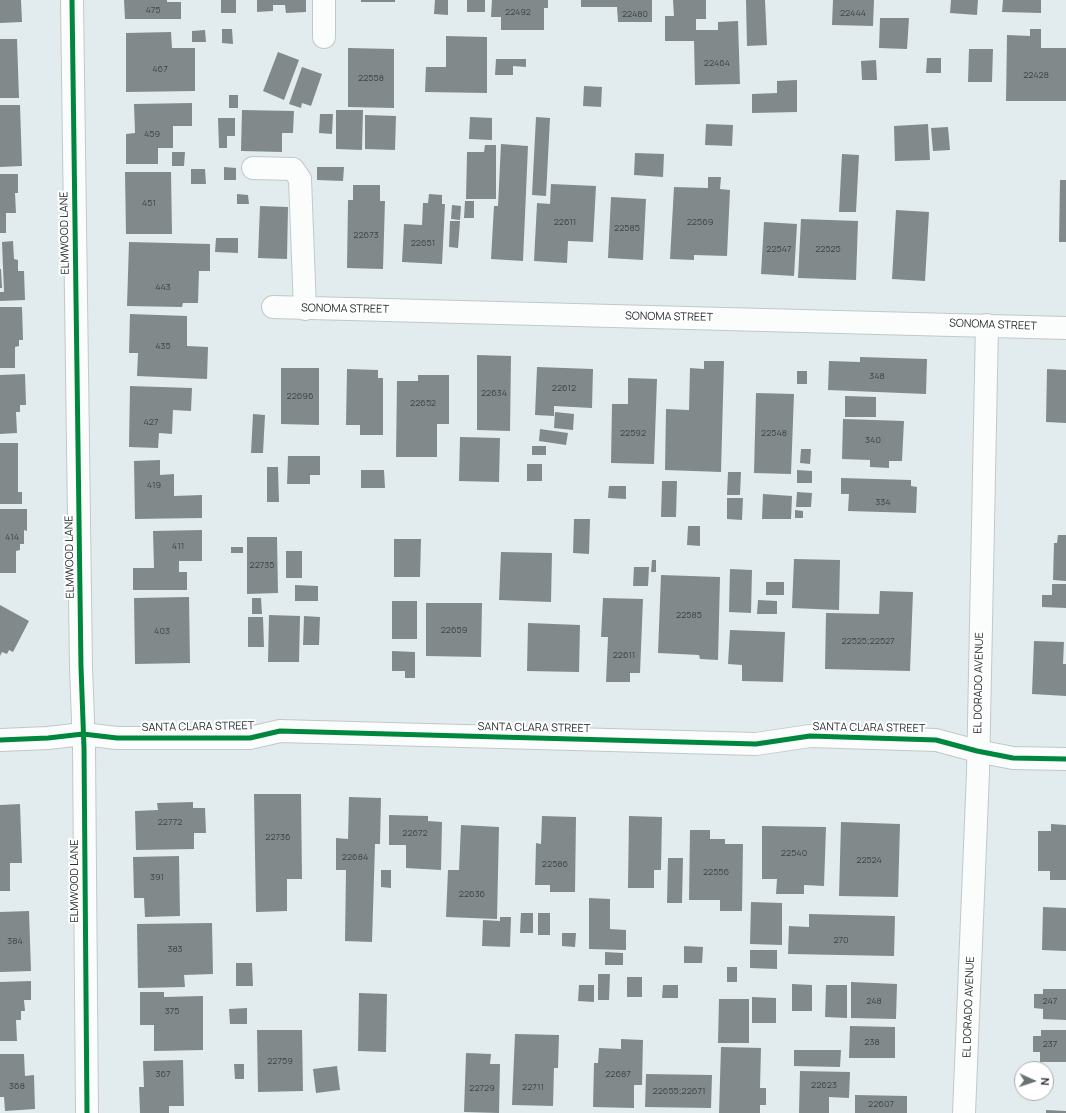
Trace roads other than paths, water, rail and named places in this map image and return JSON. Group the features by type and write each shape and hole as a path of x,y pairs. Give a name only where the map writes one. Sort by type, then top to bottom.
{"street":[{"name":"ELMWOOD LANE","path":"72,0 83,734 86,1113"},
{"path":"324,0 324,37"},
{"path":"253,168 292,169 300,179 305,308"},
{"name":"SONOMA STREET","path":"273,307 1066,328"},
{"name":"EL DORADO AVENUE","path":"964,1113 977,796 987,325"},
{"name":"SANTA CLARA STREET","path":"0,740 48,738 83,734 117,738 250,738 280,732 756,744 810,736 936,740 1013,758 1066,759"}]}
